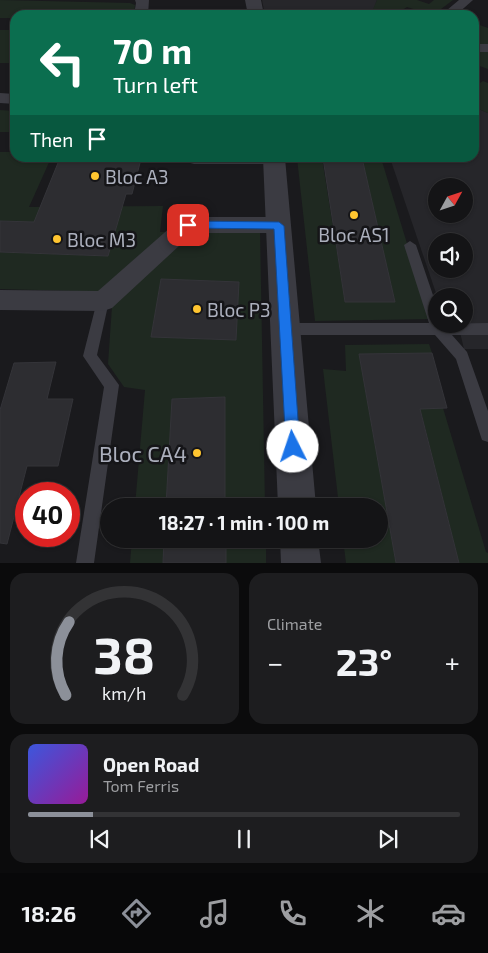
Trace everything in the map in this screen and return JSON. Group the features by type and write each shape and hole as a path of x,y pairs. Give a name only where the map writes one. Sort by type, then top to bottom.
{"street":[{"path":"454,10 467,0"},
{"path":"274,162 297,498"},
{"path":"0,300 103,301 188,225 279,226"},
{"path":"300,548 301,563"}],"lane":[{"path":"410,245 428,298"},
{"path":"85,563 112,385 90,356 103,301"},
{"path":"286,329 428,325"},
{"path":"473,329 488,330"},
{"path":"443,333 462,356 488,434"}],"shaded area":[{"path":"0,0 130,3 135,5 134,10 10,10 10,18 0,18"},
{"path":"262,0 377,0 373,10 264,10"},
{"path":"377,0 417,0 429,4 434,0 453,0 440,10 417,10 407,7 402,10 373,10"},
{"path":"479,25 488,28 488,69 479,66"},
{"path":"0,30 10,30 10,63 0,63"},
{"path":"483,81 488,83 488,113 479,109 479,83"},
{"path":"479,109 488,113 488,349 464,349 460,333 473,333 473,288 434,288 431,278 473,278 473,233 428,233 428,270 391,162 479,162"},
{"path":"0,110 10,111 10,132 0,132"},
{"path":"0,152 10,152 10,162 49,162 29,207 163,206 160,232 260,230 265,498 225,498 224,397 172,399 166,498 136,498 145,390 124,387 108,364 113,292 0,289 0,252 108,256 117,225 0,221","holes":["161,279 238,282 236,340 151,337"]},
{"path":"297,162 323,162 345,302 395,302 363,162 382,162 428,312 428,319 315,321"},
{"path":"429,344 432,353 359,354 384,498 338,498 323,369 346,371 345,345"},
{"path":"420,408 443,408 486,552 488,553 488,563 459,563"},
{"path":"388,518 396,563 346,563 344,548 388,548"},
{"path":"131,548 164,548 163,563 130,563"},
{"path":"226,548 266,548 266,563 226,563"}],"building":[{"path":"58,162 140,162 132,194 126,194 108,256 0,252 0,221 34,222"},
{"name":"Bloc AS1","path":"324,162 363,162 395,302 345,302"},
{"name":"Bloc P3","path":"161,279 239,282 236,340 151,337"},
{"path":"432,353 447,408 420,409 459,563 396,563 388,518 388,498 384,498 359,354"},
{"path":"56,362 47,399 73,399 58,466 27,466 23,482 15,482 15,513 7,544 0,543 0,410 14,363"},
{"name":"Bloc CA4","path":"225,397 225,498 166,498 172,399"},
{"path":"164,548 226,548 226,563 163,563"}],"place":[{"name":"Bloc A3","path":"95,176"},
{"name":"Bloc AS1","path":"354,215"},
{"name":"Bloc M3","path":"57,239"},
{"name":"Bloc P3","path":"197,309"},
{"name":"Bloc CA4","path":"197,453"}],"route":[{"path":"188,225 279,226 293,447"}]}
